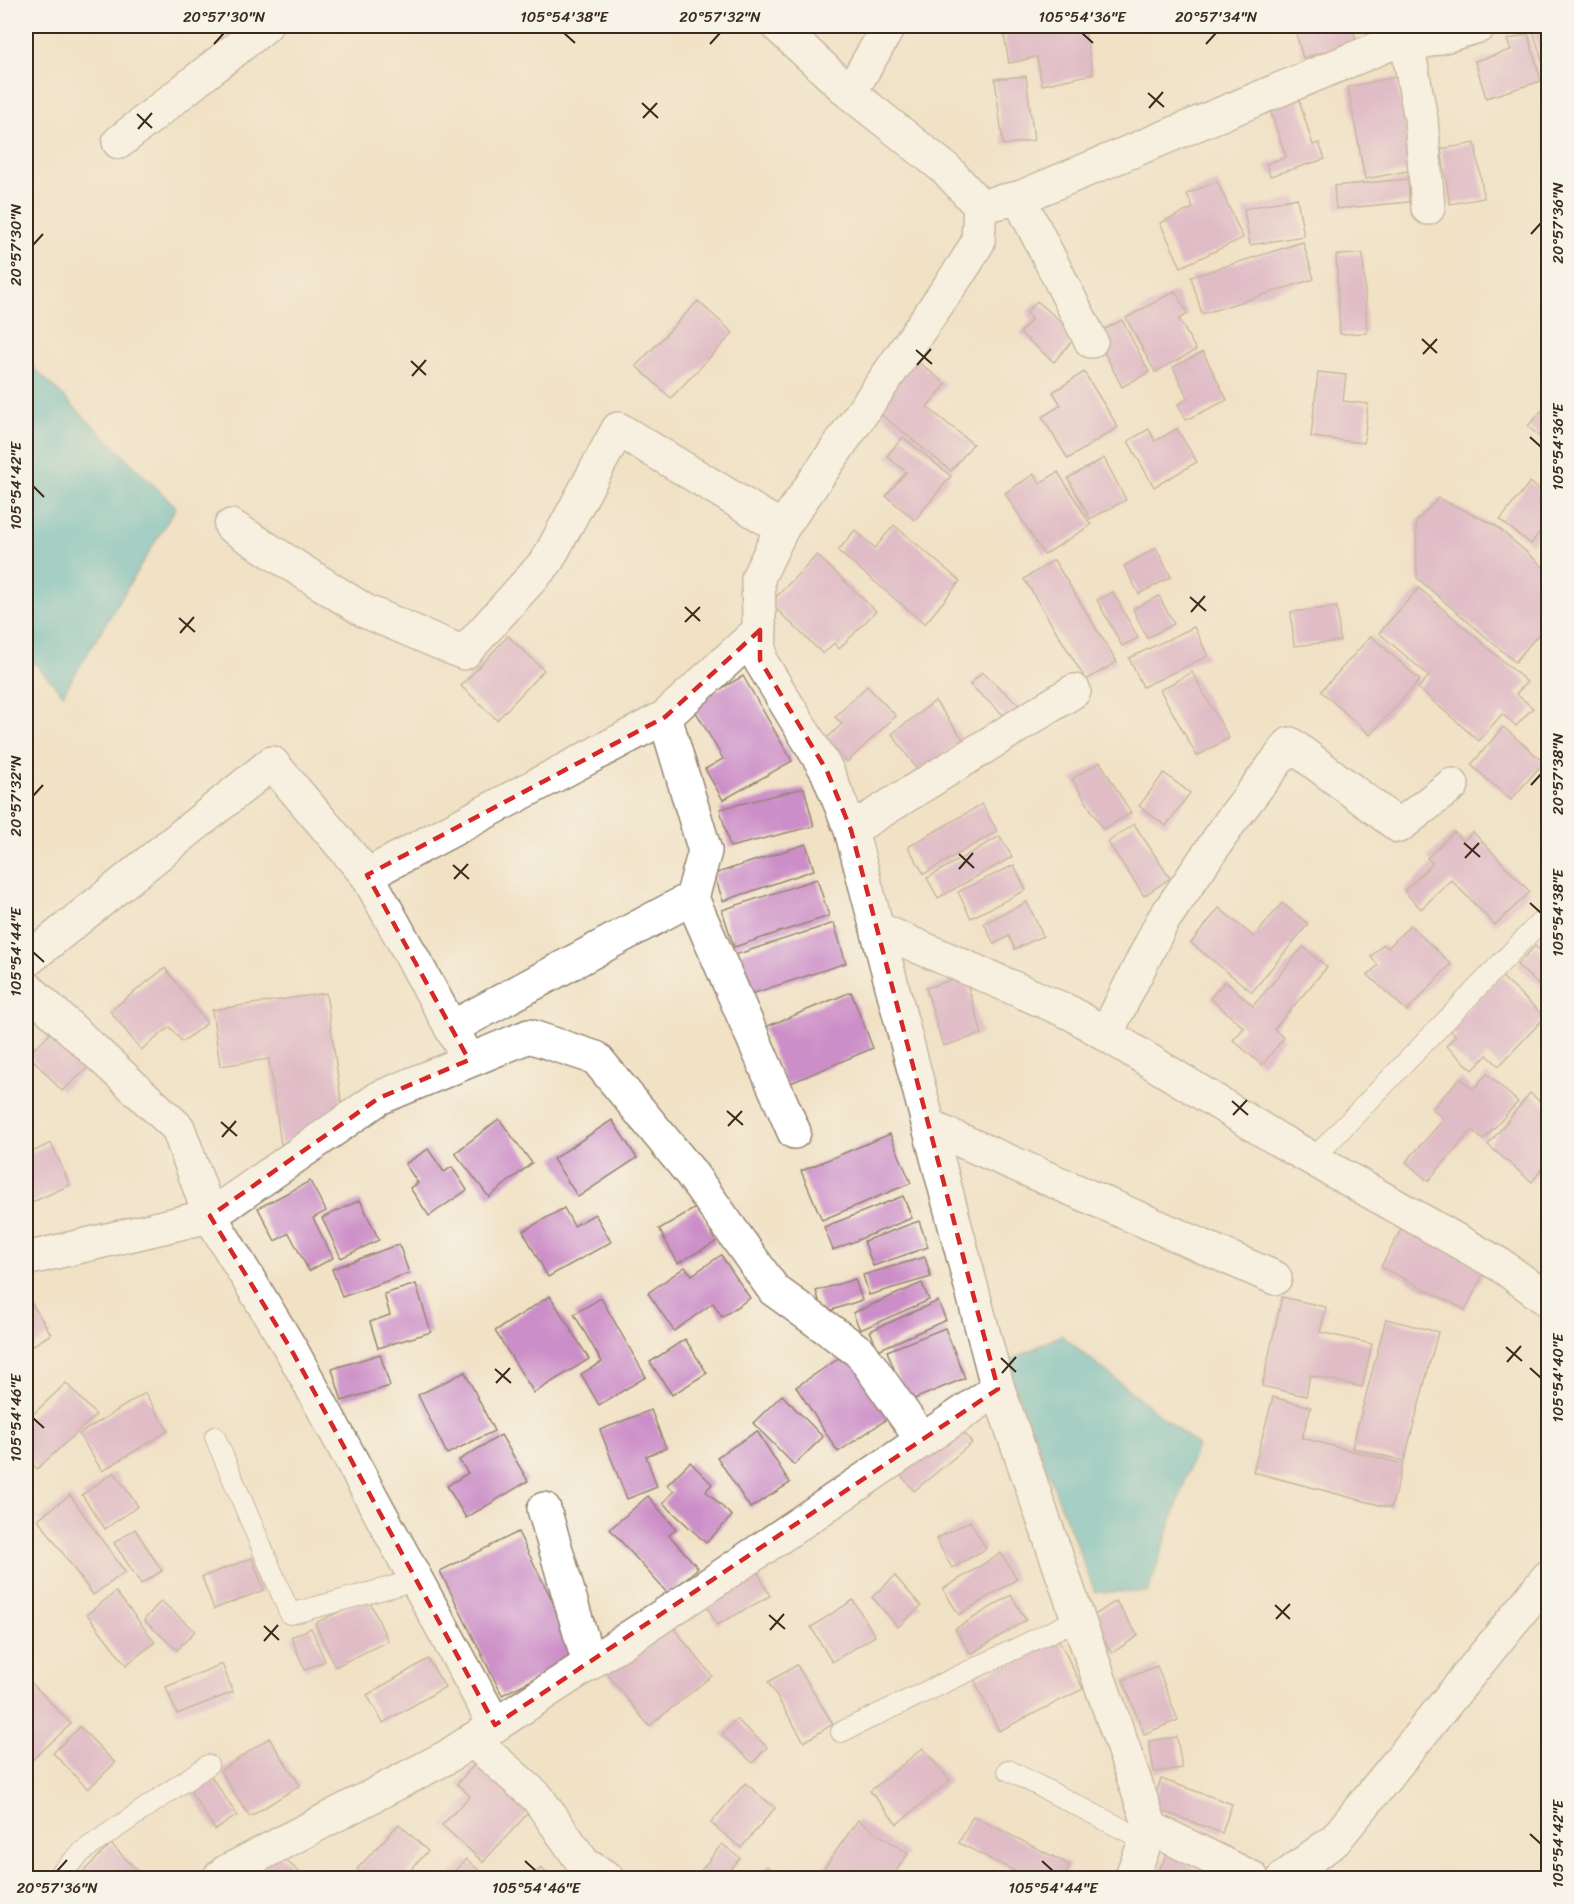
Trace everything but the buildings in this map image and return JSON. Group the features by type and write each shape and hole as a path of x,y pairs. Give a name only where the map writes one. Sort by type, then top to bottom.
{"street":[{"path":"119,141 265,26"},
{"path":"778,26 850,93 947,170 980,206 978,242 965,264 782,528 758,578 760,660 827,771 851,830 998,1389 1078,1619 1148,1834 1131,1878"},
{"path":"850,93 889,26"},
{"path":"1406,37 1416,44 1479,26"},
{"path":"980,206 1019,198 1406,37"},
{"path":"1406,37 1421,119 1428,208"},
{"path":"1019,198 1091,341"},
{"path":"231,526 365,611 464,653 547,561 618,429 782,528"},
{"path":"367,874 665,717 760,630"},
{"path":"851,830 1074,691"},
{"path":"665,717 705,851 692,898 794,1132"},
{"path":"1106,1034 1162,922 1231,821 1290,744 1399,826 1452,785"},
{"path":"26,961 272,763 367,874 469,1060"},
{"path":"451,1028 692,898"},
{"path":"878,929 1071,1013 1313,1158 1502,1266 1548,1300"},
{"path":"26,987 178,1128 210,1216 292,1351 417,1580 484,1733 537,1797 584,1864 607,1878"},
{"path":"26,1260 210,1216 379,1098 529,1036 596,1058 690,1172 774,1290 861,1353 922,1440"},
{"path":"930,1127 1275,1278"},
{"path":"219,1878 226,1872 445,1758 998,1389"},
{"path":"544,1509 589,1664"},
{"path":"1284,1878 1335,1840 1548,1577"},
{"path":"1148,1834 1252,1878"}],"lane":[{"path":"1313,1158 1548,914"},
{"path":"215,1437 290,1614 417,1580"},
{"path":"841,1732 1078,1619"},
{"path":"56,1878 83,1851 208,1765"},
{"path":"1008,1770 1148,1834"}],"highlighted area":[{"path":"760,630 760,660 827,771 851,830 998,1389 495,1725 292,1351 210,1216 379,1098 469,1060 367,875 665,717"}],"water":[{"path":"26,360 176,507 63,694 26,654"},
{"path":"1061,1335 1197,1445 1148,1592 1095,1592 1005,1363"}]}
